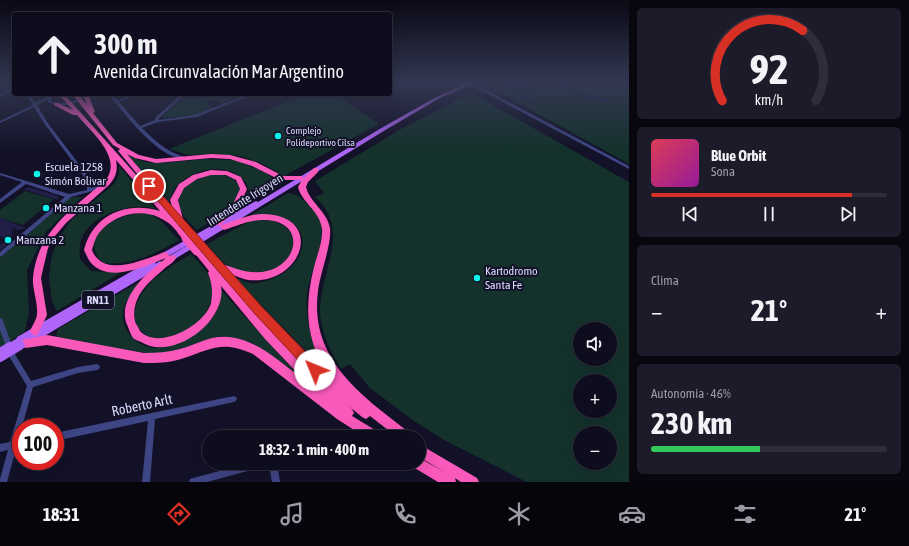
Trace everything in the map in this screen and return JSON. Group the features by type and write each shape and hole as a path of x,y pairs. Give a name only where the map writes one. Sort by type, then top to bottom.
{"highway":[{"path":"57,104 83,118"},
{"path":"70,104 112,146 214,266 296,366 326,395 370,430"},
{"path":"35,331 42,315 37,278 44,248 52,234 63,221 89,194 103,187 112,177 114,172 112,146 83,104"},
{"path":"90,104 94,119"},
{"path":"112,146 137,157 161,161 187,158 230,157 254,164 282,178 300,178"},
{"path":"316,170 305,181 302,188 305,196 315,206 323,218 326,234 313,299 312,310 316,334 326,358 346,388 369,409 397,430"},
{"path":"175,220 174,200 183,184 201,174 217,172 225,173 240,181 243,185 244,193 236,207 221,225"},
{"path":"168,256 130,267 112,269 101,267 94,262 88,250 88,244 94,233 105,221 128,212 150,211 175,220"},
{"path":"214,266 246,277 269,276 278,272 292,262 298,249 297,236 293,229 274,218 256,218 221,225"},
{"path":"168,256 138,290 130,304 129,315 131,325 140,336 152,341 165,342 179,339 192,333 204,322 213,310 217,298 214,266"},
{"path":"214,266 333,388 390,430"},
{"path":"22,343 47,340 144,358 160,358 176,355 217,341 229,341 244,344 257,351 341,414 365,430"},
{"path":"426,453 471,481"},
{"path":"426,468 450,482"}],"main road":[{"name":"Intendente Irigoyen","path":"0,358 22,343 168,256 426,104"},
{"name":"Intendente Irigoyen","path":"221,225 336,158"},
{"name":"Intendente Irigoyen","path":"0,352 22,343 35,331 168,256"}],"street":[{"path":"1,120 34,106 51,104"},
{"path":"119,104 157,144 170,153 187,158"},
{"path":"157,121 157,118 172,104"},
{"path":"140,127 157,121 196,116 224,104"},
{"path":"513,104 629,168"},
{"path":"0,174 69,196 89,194 89,181 34,106"},
{"path":"161,161 170,153"},
{"path":"0,201 25,182"},
{"path":"0,256 69,196"},
{"path":"0,321 13,358 30,385 23,418"},
{"path":"30,385 78,370 97,367"},
{"name":"Roberto Arlt","path":"64,435 234,399"},
{"path":"146,482 152,416"},
{"path":"0,448 12,446"},
{"path":"3,482 12,460"},
{"path":"193,482 238,470"},
{"path":"274,470 276,482"}],"green space":[{"path":"176,104 208,104 213,108 192,116 164,118 162,116"},
{"name":"Complejo Polideportivo Cilsa","path":"280,104 350,104 379,124 284,176 263,164 240,156 213,154 188,155 169,149"},
{"name":"Kartodromo Santa Fe","path":"449,104 491,104 629,182 629,482 527,482 444,440 414,421 370,388 350,364 341,369 327,342 322,328 320,313 321,298 333,237 332,223 326,210 315,197 324,193 315,181 401,129"},
{"path":"521,104 629,104 629,164"},
{"path":"128,155 145,162 163,163 206,159 235,160 264,172 280,183 277,187 237,210 247,194 248,188 242,178 225,170 217,169 201,171 181,182 175,188 169,201"},
{"path":"119,166 156,209 135,207 123,209 101,218 91,225 84,234 80,244 80,259 91,271 109,272 125,270 57,311 52,301 49,278 51,259 57,240 72,219 114,184 119,174"},
{"path":"215,174 235,180 239,186 239,193 232,206 197,230 182,213 179,205 179,198 186,186 200,178"},
{"path":"25,191 53,200 23,225 0,218 0,210"},
{"path":"288,193 297,195 304,200 316,213 321,222 322,229 319,248 308,286 307,313 310,331 322,366 235,278 248,283 259,283 274,278 285,272 294,264 300,255 302,236 297,227 289,220 268,215 245,219"},
{"path":"70,197 82,197 46,232 27,270 29,313 25,331 0,348 0,258"},
{"path":"148,213 160,220 179,240 161,250 133,261 123,263 103,263 97,255 94,247 95,239 99,233 112,222 120,218 131,214"},
{"path":"263,219 280,224 290,232 294,242 292,252 285,262 274,269 260,274 239,273 229,267 207,244 250,221"},
{"path":"191,254 205,270 211,280 212,292 210,303 205,314 189,331 178,336 167,339 155,339 150,337 141,331 135,322 134,317 136,307 140,298 151,282"},
{"path":"144,279 128,299 124,307 123,315 126,329 136,341 142,345 160,348 179,342 197,333 212,319 220,301 221,290 297,374 252,343 235,338 220,336 170,353 153,354 61,339 56,335 58,329"}],"building":[{"path":"29,187 58,196 58,200 22,189"},
{"path":"0,218 26,228 18,230 13,228 11,240 0,250 0,245 7,239 0,236"}],"place":[{"name":"Complejo Polideportivo Cilsa","path":"278,136"},
{"name":"Escuela 1258 Simón Bolivar","path":"37,174"},
{"name":"Manzana 1","path":"46,208"},
{"name":"Manzana 2","path":"8,240"},
{"name":"Kartodromo Santa Fe","path":"477,278"}],"route":[{"path":"149,186 259,311 315,370"}]}
